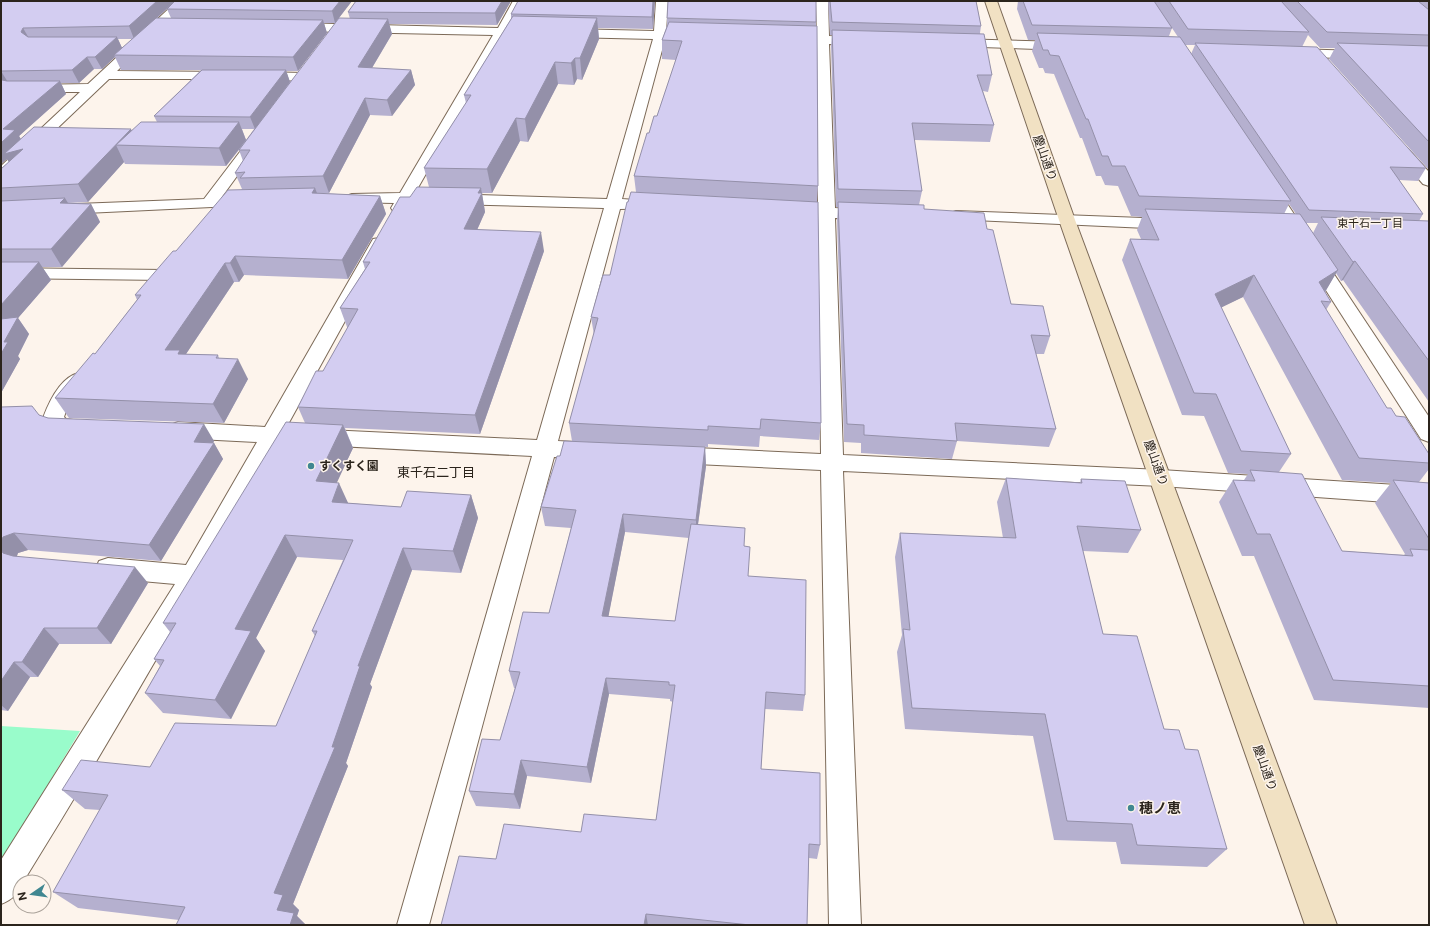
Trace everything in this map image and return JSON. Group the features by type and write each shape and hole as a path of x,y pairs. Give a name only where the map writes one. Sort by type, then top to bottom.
{"street":[{"path":"1,174 184,1"},
{"path":"1,888 66,785 193,576 405,198 519,1"},
{"path":"413,925 544,449 660,36 662,1"},
{"path":"822,1 832,463 845,925"},
{"name":"慶山通り","path":"991,1 1067,220 1321,925"},
{"path":"331,40 344,22"},
{"path":"285,27 344,22 502,31 706,37"},
{"path":"158,26 174,26"},
{"path":"776,38 870,41"},
{"path":"1305,42 1326,65"},
{"path":"947,43 1078,47"},
{"path":"122,44 138,44"},
{"path":"1277,52 1376,55"},
{"path":"295,88 313,64"},
{"path":"107,74 304,77"},
{"path":"23,88 93,88"},
{"path":"213,208 264,129 244,134"},
{"path":"46,133 62,133"},
{"path":"1393,140 1429,181"},
{"path":"1260,176 1429,434"},
{"path":"334,199 405,198 613,202 668,205"},
{"path":"1,212 213,208 262,201"},
{"path":"771,210 882,214"},
{"path":"938,216 1187,224"},
{"path":"1,274 169,269 149,293"},
{"path":"89,367 59,403 53,418 60,426 100,427"},
{"path":"162,430 272,434 608,452"},
{"path":"656,454 1161,478 1429,496"},
{"path":"82,566 193,576"}],"green space":[{"path":"1,726 80,731 1,863"}],"building":[{"path":"1,1 157,1 129,26 23,28 21,32 28,37 117,37 95,57 87,57 72,70 1,71"},
{"path":"175,1 340,1 332,11 167,9"},
{"path":"356,1 502,1 495,13 348,12"},
{"path":"518,1 653,1 652,17 511,14"},
{"path":"668,1 816,1 816,22 667,18"},
{"path":"830,1 976,1 981,26 832,22"},
{"path":"1023,1 1154,1 1172,28 1032,25"},
{"path":"1169,1 1281,1 1309,32 1188,29"},
{"path":"1297,1 1418,1 1429,10 1429,35 1327,32"},
{"path":"513,16 597,18 580,58 575,58 571,63 555,62 525,119 516,118 487,169 424,168 471,95 464,95"},
{"path":"156,18 323,20 293,57 114,55"},
{"path":"339,18 388,19 358,67 411,70 387,100 365,98 323,176 240,178 245,172 235,173 250,150 239,150"},
{"path":"669,22 817,26 818,186 634,176 647,133 649,133 654,116 657,116 682,41 662,40"},
{"path":"832,30 984,34 992,75 977,75 994,125 912,123 922,191 838,189"},
{"path":"1037,33 1180,37 1291,201 1139,196 1125,166 1112,166 1108,156 1102,156 1088,119 1086,119 1059,56 1050,55 1048,50 1043,50"},
{"path":"1195,43 1317,47 1426,168 1390,167 1423,214 1309,210"},
{"path":"1337,43 1429,46 1429,142"},
{"path":"202,70 286,70 250,117 154,116"},
{"path":"1,78 2,80 7,81 60,81 3,129 15,130 1,143"},
{"path":"141,122 239,122 219,148 116,145"},
{"path":"34,127 131,129 78,184 1,188 1,169 23,149 4,154"},
{"path":"417,187 481,188 478,193 482,193 464,229 541,232 475,415 298,407 316,371 323,371 358,309 340,308 370,262 363,262 400,197 410,197"},
{"path":"315,188 312,193 380,196 342,260 235,256 230,263 225,263 165,350 180,350 178,354 218,355 216,358 238,359 213,404 55,398 93,353 95,354 141,295 135,295 173,251 176,251 228,190"},
{"path":"631,192 818,202 821,423 761,419 760,429 708,426 708,430 569,423 598,318 591,317 603,275 610,275 627,202"},
{"path":"65,198 60,203 91,204 51,249 1,249 1,201"},
{"path":"838,202 924,205 924,209 984,213 987,229 993,230 1011,304 1043,306 1050,336 1031,335 1056,429 955,423 957,441 864,435 864,425 847,424"},
{"path":"1145,209 1300,214 1338,270 1319,282 1331,302 1321,301 1387,408 1391,408 1396,416 1405,417 1429,454 1429,463 1359,458 1254,275 1215,294 1291,454 1241,451 1216,394 1194,393 1130,239 1159,240"},
{"path":"1321,217 1429,221 1429,361 1355,261 1353,262"},
{"path":"1,262 39,262 1,305"},
{"path":"18,317 4,342 8,342 1,354 1,319"},
{"path":"32,406 39,415 48,418 204,424 194,442 214,443 149,545 14,533 3,537 1,542 1,407"},
{"path":"286,422 343,425 316,481 339,483 332,502 401,507 407,491 471,495 453,551 403,548 358,666 360,666 332,747 335,747 274,893 283,895 277,910 294,913 290,925 176,925 185,907 53,892 108,795 62,790 81,760 150,767 175,723 276,726 317,631 312,631 353,540 285,535 235,629 251,631 215,700 145,693 164,660 154,659 176,623 163,623"},
{"path":"564,441 705,447 696,520 623,514 602,616 675,621 691,524 745,528 744,546 750,547 748,576 806,580 805,695 766,692 761,769 820,773 820,845 809,844 807,925 750,925 646,914 644,925 441,925 459,856 496,859 504,824 581,832 584,814 656,820 675,685 669,685 669,682 606,678 587,767 521,760 514,794 469,791 482,739 500,740 520,672 509,671 523,612 549,613 576,510 541,507 557,456 560,456"},
{"path":"1250,470 1302,474 1342,551 1413,556 1410,549 1429,550 1429,686 1333,680 1270,534 1257,534 1233,480 1255,481"},
{"path":"1006,478 1082,483 1081,479 1125,481 1141,530 1077,526 1103,634 1137,636 1164,729 1179,730 1185,749 1198,750 1227,849 1137,845 1132,824 1067,821 1045,714 912,708 903,629 910,630 900,533 1016,538"},
{"path":"1393,480 1429,483 1429,539"},
{"path":"1,549 3,553 13,556 135,567 97,628 44,628 22,662 14,662 1,681"}],"place":[{"name":"すくすく園","path":"311,466"},
{"name":"穂ノ恵","path":"1131,808"}],"district":[{"name":"東千石一丁目","path":"1370,223"},
{"name":"東千石二丁目","path":"436,472"}]}
